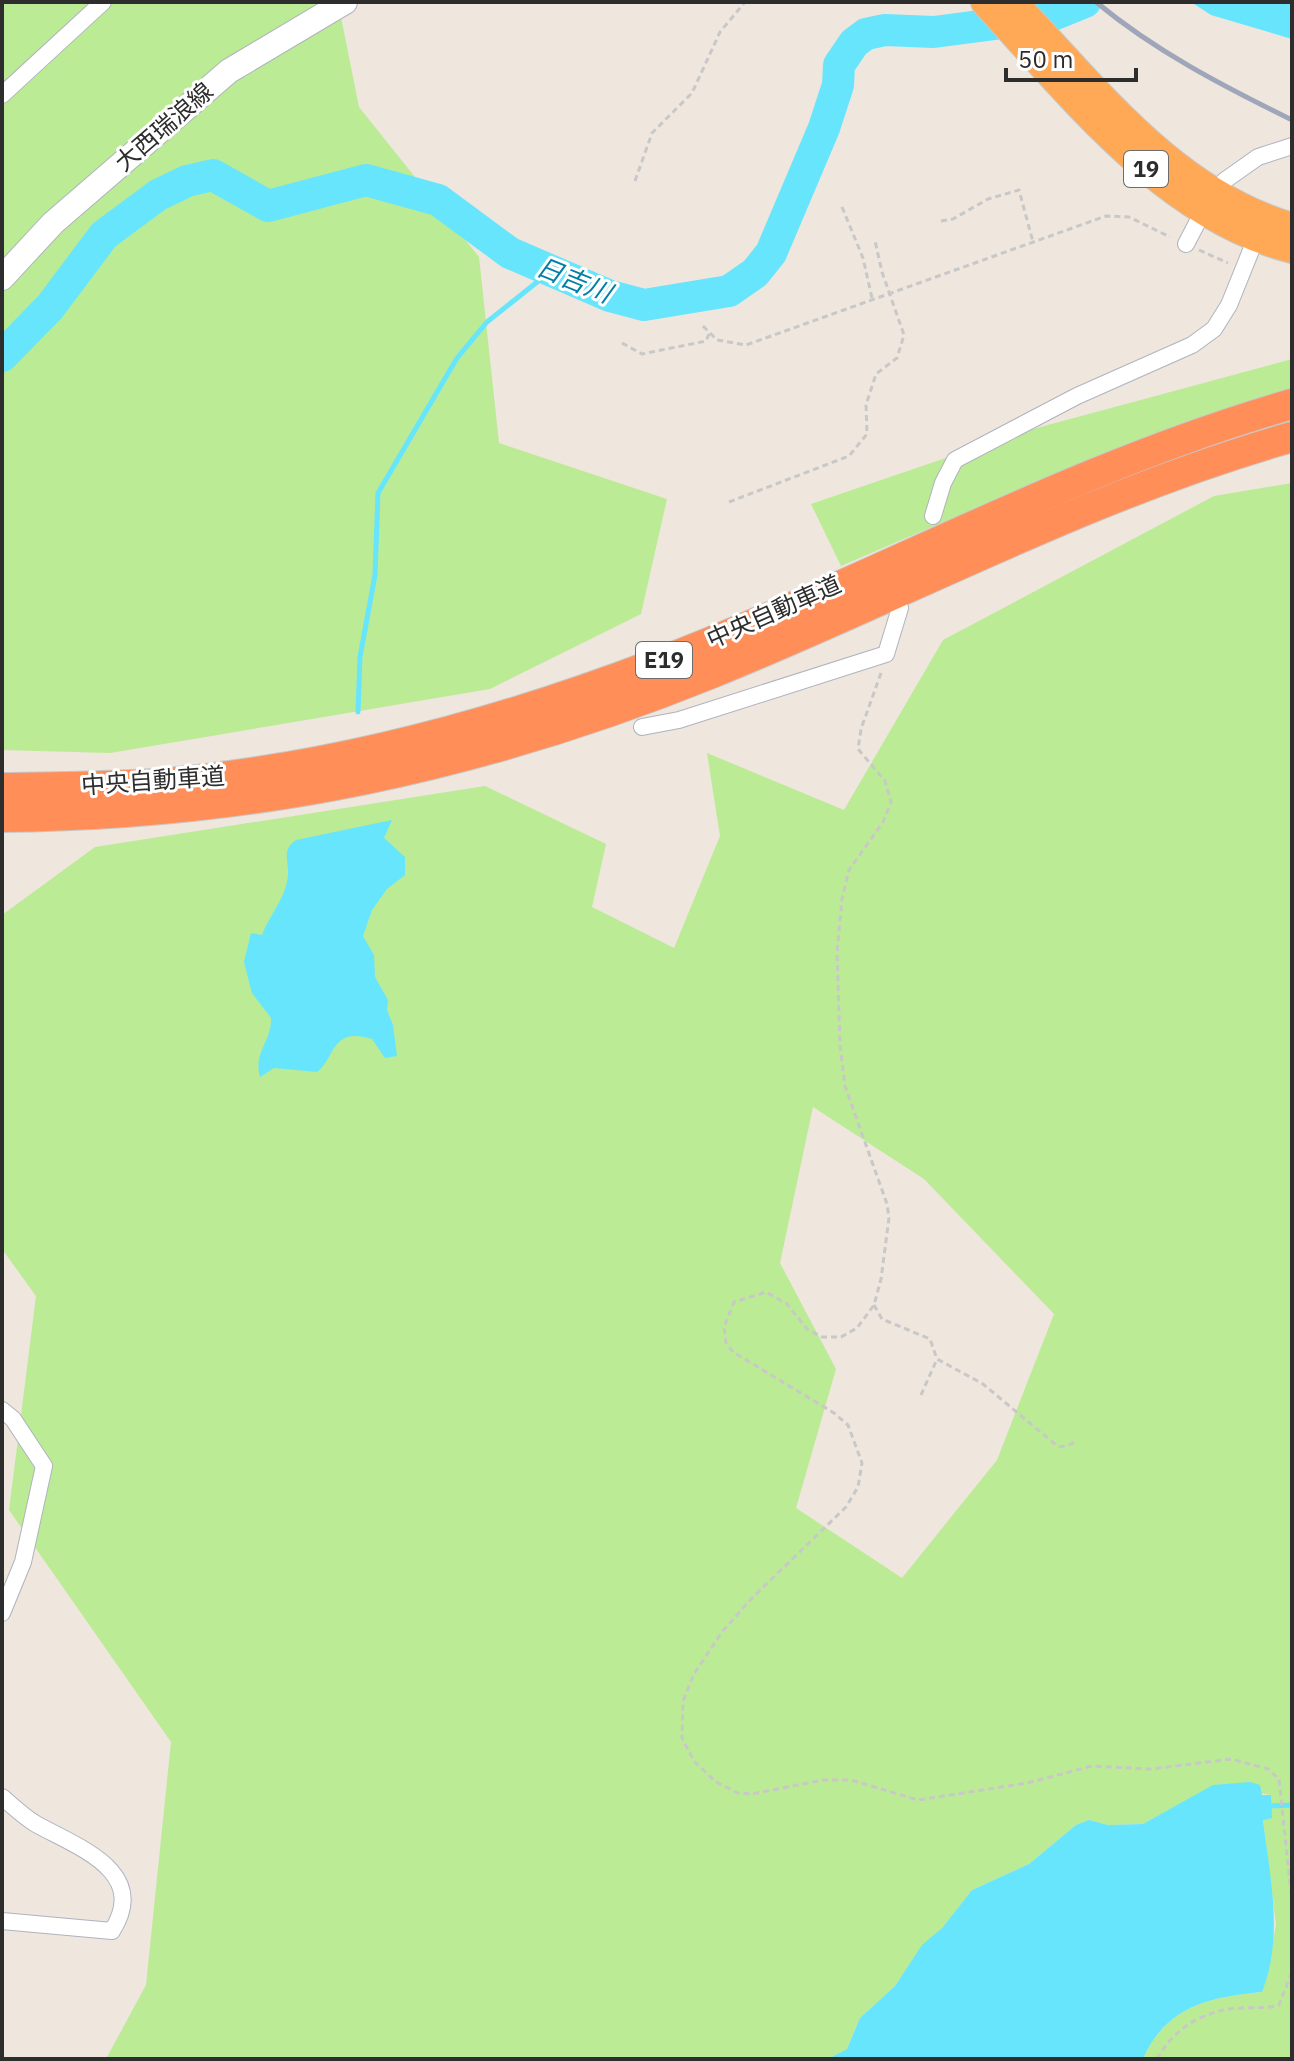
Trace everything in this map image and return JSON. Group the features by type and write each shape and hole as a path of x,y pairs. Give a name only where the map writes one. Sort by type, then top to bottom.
{"highway":[{"name":"19","path":"1000,3 1040,44 1189,177 1244,210 1292,227"},
{"name":"19","path":"1040,44 1140,164 1203,212 1256,238 1292,249"},
{"name":"中央自動車道","path":"2,788 211,779 388,747 509,714 655,664 1139,453 1292,404"},
{"name":"中央自動車道","path":"2,817 86,816 207,807 293,795 456,760 586,720 712,673 1150,484 1292,437"}],"main road":[{"name":"大西瑞浪線","path":"2,278 53,223 229,71 345,2"}],"street":[{"path":"2,95 103,2"},
{"path":"1224,181 1258,157 1292,146"},
{"path":"1186,244 1197,223"},
{"path":"933,516 943,483 955,460 1077,396 1192,345 1214,329 1256,238"},
{"path":"642,727 679,720 886,654 900,608"},
{"path":"2,1410 13,1419 44,1466 23,1562 2,1613"},
{"path":"2,1797 32,1823 88,1851 101,1861 120,1885 125,1904 112,1931 2,1921"}],"path":[{"path":"635,181 652,133 692,93 720,32 745,2"},
{"path":"941,221 953,219 988,199 1019,190 1033,242"},
{"path":"842,207 863,258 872,298"},
{"path":"703,326 717,340 746,345 889,292 1119,214 1243,270"},
{"path":"729,502 849,456 867,434 866,405 876,374 897,358 904,335 875,241"},
{"path":"622,343 642,354 706,341 709,332"},
{"path":"886,654 861,729 858,749 885,781 891,802 883,822 849,870 842,899 837,952 843,1077 889,1218 874,1305 857,1328 841,1337 829,1338 807,1329 787,1304 766,1292 734,1302 724,1327 726,1343 746,1364 822,1404 848,1425 858,1446 861,1474 858,1487 846,1507 752,1598 722,1632 694,1674 683,1701 681,1727 694,1761 716,1782 738,1793 768,1792 823,1780 851,1780 918,1800 1027,1783 1092,1766 1151,1769 1231,1759 1250,1762 1268,1769 1279,1779 1292,1902"},
{"path":"874,1305 882,1319 930,1339 937,1359 983,1384 1056,1445 1061,1447 1074,1443"},
{"path":"921,1395 937,1359"},
{"path":"1157,2059 1169,2040 1201,2017 1227,2010 1279,2005 1292,1972"}],"green space":[{"path":"2,2 338,2 359,107 479,257 499,443 667,499 641,614 490,689 110,753 2,750"},
{"path":"1292,359 1292,388 1065,472 841,566 811,504 1022,432"},
{"path":"1292,483 1292,2059 1143,2059 1164,2027 1177,2016 1208,2001 1262,1992 1276,1925 1263,1820 1271,1795 1213,1786 1143,1824 1108,1825 1089,1820 1076,1825 1029,1864 972,1890 942,1928 922,1946 895,1986 860,2018 847,2049 828,2059 106,2059 146,1985 171,1742 9,1510 36,1296 2,1249 2,915 95,847 485,786 606,844 592,907 674,948 720,836 707,753 844,810 943,640 1214,496","holes":["813,1107 924,1179 1054,1314 997,1460 902,1578 796,1508 836,1369 780,1263"]}],"water":[{"path":"1191,2 1292,2 1292,39 1211,15"},
{"path":"392,820 384,838 405,857 405,875 387,889 372,910 363,936 374,955 375,977 388,1000 387,1010 393,1025 397,1056 385,1058 372,1039 349,1037 336,1045 317,1072 274,1068 260,1077 259,1060 271,1018 252,993 244,962 251,933 262,935 284,891 291,844 296,840"},
{"path":"1250,1782 1260,1785 1262,1795 1271,1795 1272,1818 1263,1820 1274,1928 1269,1971 1262,1992 1208,2001 1177,2016 1164,2027 1143,2059 828,2059 847,2049 860,2018 895,1986 922,1945 942,1928 972,1890 1029,1864 1076,1825 1089,1820 1108,1825 1143,1824 1213,1785"}],"waterway":[{"name":"日吉川","path":"2,356 50,307 104,235 158,195 187,181 213,175 268,206 366,180 438,200 510,253 610,296 644,305 729,291 755,273 771,253 824,128 838,85 839,65 854,43 866,34 885,30 934,32 1048,17 1085,2"},
{"path":"358,712 360,657 375,575 378,493 457,358 487,322 551,271"},
{"path":"1268,1806 1292,1805"}],"railway":[{"path":"1096,2 1166,52 1292,120"}]}
